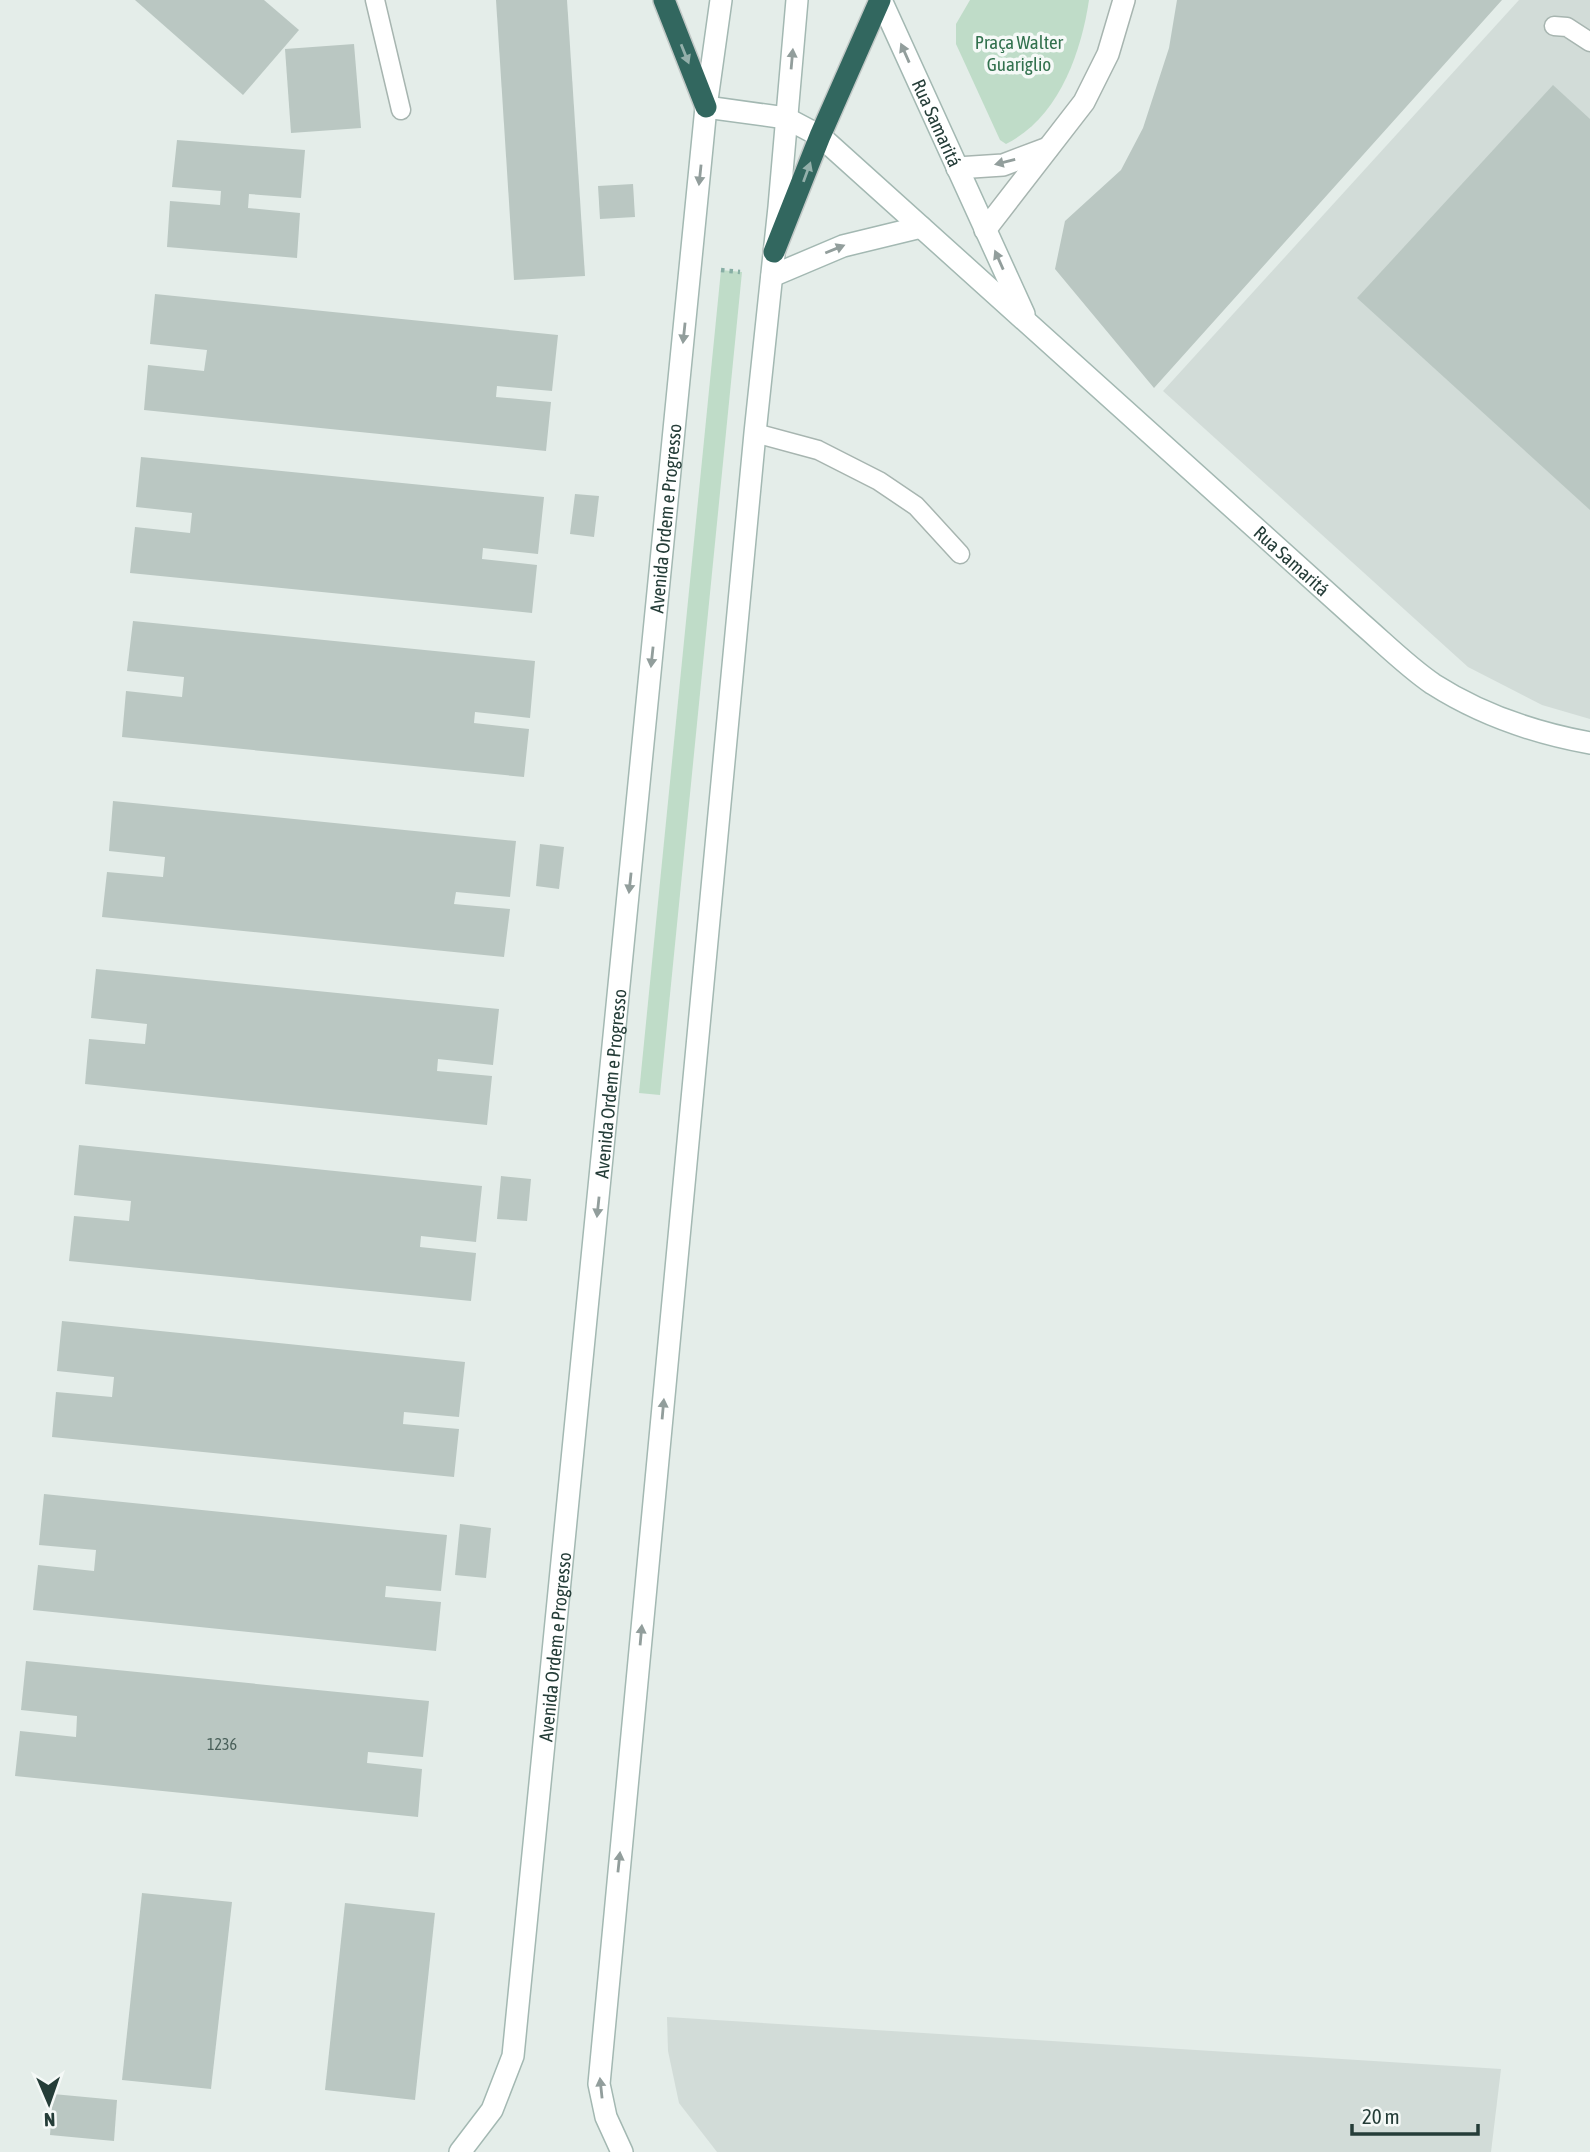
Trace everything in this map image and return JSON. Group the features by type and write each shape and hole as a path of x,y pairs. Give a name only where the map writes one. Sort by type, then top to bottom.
{"highway":[{"path":"664,0 706,107"},
{"path":"774,252 820,136 881,0"}],"main road":[{"name":"Avenida Ordem e Progresso","path":"460,2152 492,2110 513,2056 551,1705 575,1433 706,107 721,0"},
{"path":"622,2152 606,2117 599,2084 797,0"},
{"name":"Rua Samaritá","path":"881,0 1027,322"},
{"path":"985,230 1084,102 1108,54 1124,0"},
{"path":"706,107 786,118"},
{"name":"Rua Samaritá","path":"786,118 820,136 1362,624 1432,683 1480,710 1522,725 1590,743"},
{"path":"957,168 1003,165 1050,147"},
{"path":"772,276 843,246 921,227"}],"lane":[{"path":"375,0 401,110"},
{"path":"1554,26 1567,27 1590,42"},
{"path":"755,433 818,450 879,481 916,506 960,554"}],"path":[{"path":"691,265 772,276"}],"shaded area":[{"path":"1519,0 1590,0 1590,719 1542,705 1468,667 1163,391"},
{"path":"667,2017 1501,2069 1491,2152 717,2152 679,2103 668,2051"}],"green space":[{"name":"Praça Walter Guariglio","path":"970,0 1089,0 1080,42 1064,82 1040,118 1024,133 1006,144 1000,140 956,44 956,24"},
{"path":"721,270 742,272 660,1095 639,1093"}],"building":[{"path":"135,0 264,0 299,30 243,95"},
{"path":"496,0 567,0 585,276 514,280"},
{"path":"1177,0 1502,0 1154,388 1055,269 1065,221 1121,170 1143,128 1169,48"},
{"path":"354,44 361,128 291,133 285,49"},
{"path":"1553,85 1590,119 1590,510 1357,298"},
{"path":"177,140 305,150 301,198 249,194 248,208 300,213 297,258 167,247 170,201 220,205 221,191 172,187"},
{"path":"633,184 635,217 600,219 598,186"},
{"path":"155,294 558,335 552,391 497,386 496,397 551,402 546,451 144,410 148,365 204,371 207,350 150,344"},
{"path":"141,457 544,497 538,554 483,548 482,559 537,565 532,613 130,573 135,527 190,533 192,513 136,507"},
{"path":"575,494 599,496 594,537 570,534"},
{"path":"133,621 535,661 530,718 475,712 474,723 529,729 524,777 122,737 126,691 182,697 184,677 127,671"},
{"path":"113,801 516,841 510,897 456,892 454,904 510,909 504,957 102,917 107,872 163,877 165,857 109,851"},
{"path":"540,844 564,847 559,889 536,886"},
{"path":"96,969 499,1009 493,1065 438,1059 437,1071 492,1076 487,1125 85,1084 89,1039 145,1044 147,1024 91,1018"},
{"path":"79,1145 482,1186 476,1242 421,1236 420,1247 476,1253 471,1301 69,1261 74,1216 129,1221 131,1201 74,1195"},
{"path":"501,1176 531,1179 527,1221 497,1219"},
{"path":"62,1321 465,1362 459,1417 404,1412 403,1424 459,1429 454,1477 52,1437 56,1392 112,1397 114,1377 57,1371"},
{"path":"44,1494 447,1535 441,1591 386,1586 385,1597 441,1602 436,1651 33,1610 38,1565 94,1571 96,1550 39,1545"},
{"path":"460,1524 491,1528 486,1578 455,1575"},
{"path":"26,1661 429,1701 423,1757 368,1752 367,1763 422,1769 418,1817 15,1776 20,1731 76,1737 77,1716 21,1710"},
{"path":"142,1893 232,1902 211,2089 122,2080"},
{"path":"345,1903 435,1913 415,2100 325,2090"},
{"path":"53,2094 117,2100 114,2141 50,2135"}]}
